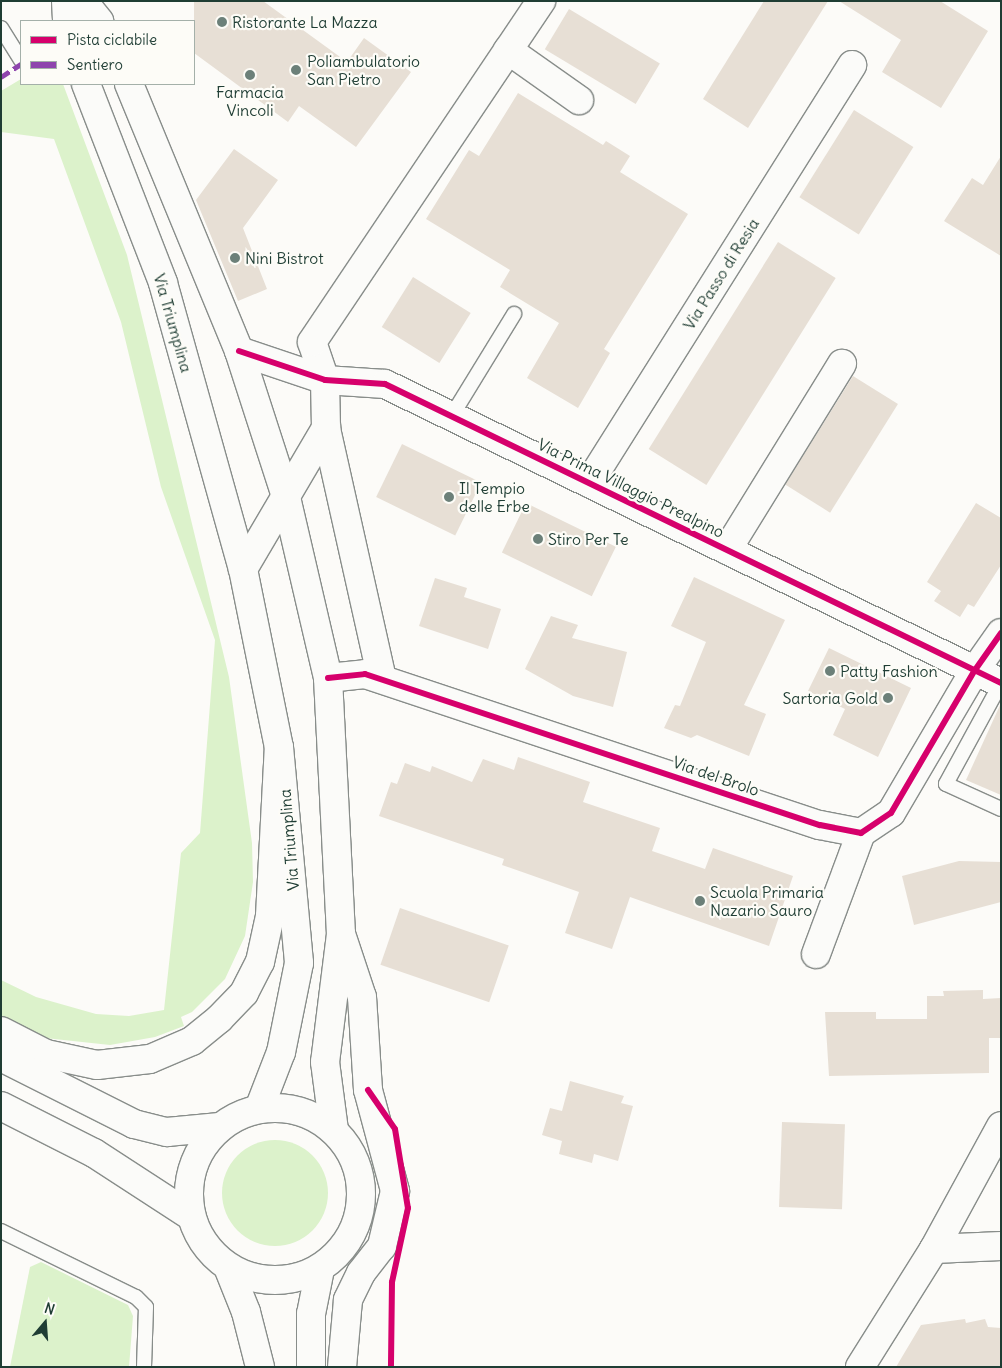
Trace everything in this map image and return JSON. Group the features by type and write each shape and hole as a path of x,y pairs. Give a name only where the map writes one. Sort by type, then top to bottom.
{"main road":[{"path":"66,1 67,20"},
{"path":"83,1 98,20"},
{"path":"382,679 326,428 325,380 312,342 541,1"},
{"path":"508,50 579,100"},
{"name":"Via Passo di Resia","path":"589,483 852,65"},
{"name":"Via Triumplina","path":"86,85 163,283 242,569 280,748 299,963 281,1052 259,1109"},
{"path":"129,85 239,351 285,493 328,678 341,934 325,1062 334,1130"},
{"name":"Via Prima Villaggio Prealpino","path":"239,351 325,380 385,384 1001,683"},
{"name":"Via Prima Villaggio Prealpino","path":"727,550 842,364"},
{"path":"242,569 285,493 326,428"},
{"path":"816,954 861,833 892,813 975,670 1001,633"},
{"name":"Via del Brolo","path":"328,678 365,674 820,825 861,833"},
{"path":"1,1032 46,1054 97,1065 150,1059 192,1041 244,994 260,962 270,916 280,748"},
{"path":"341,934 362,997 368,1090 395,1192 382,1246 361,1273 348,1300 342,1367"},
{"path":"1,1057 134,1124 167,1132 220,1127 259,1109 286,1108 303,1113 334,1130 353,1156 358,1171 362,1187 359,1219 344,1248 320,1269 282,1280 257,1279 228,1267 205,1245 191,1216 189,1183 199,1152 220,1127"},
{"path":"1,1106 94,1153 191,1216"},
{"path":"860,1367 934,1249 1001,1126"},
{"path":"934,1249 1001,1246"},
{"path":"228,1267 246,1312 260,1367"},
{"path":"311,1367 311,1314 320,1269"}],"lane":[{"path":"1,28 20,58"},
{"path":"451,417 514,314"},
{"path":"1001,683 946,784 1001,809"},
{"path":"1,1231 136,1297 146,1307 144,1367"}],"green space":[{"path":"20,80 20,85 63,85 127,255 229,677 252,843 253,882 245,936 225,979 192,1012 181,1017 184,1026 155,1037 110,1045 45,1038 1,1016 1,980 36,997 96,1014 129,1016 164,1010 181,853 200,833 215,640 161,487 121,322 54,139 1,132 1,91"},
{"path":"275,1140 295,1144 312,1156 324,1173 328,1193 324,1213 312,1230 295,1242 275,1246 255,1242 238,1230 226,1213 222,1193 226,1173 238,1156 255,1144"},
{"path":"41,1262 128,1305 133,1316 129,1367 10,1367 30,1267"}],"building":[{"path":"194,1 263,1 347,62 364,38 411,72 356,147 299,106 288,122 195,54"},
{"path":"764,1 828,1 748,128 703,99"},
{"path":"839,1 940,1 988,31 941,108 882,72 901,40"},
{"path":"569,9 660,64 636,104 545,49"},
{"path":"518,93 603,145 606,141 630,156 620,172 688,214 604,349 610,353 578,408 527,378 559,323 500,287 510,270 426,219 469,150 479,156"},
{"path":"854,110 913,147 859,234 799,197"},
{"path":"234,149 278,180 243,228 267,289 238,301 196,200"},
{"path":"1001,156 1001,256 944,221 972,178 983,185"},
{"path":"778,242 836,278 706,485 649,449"},
{"path":"413,277 471,313 439,363 382,327"},
{"path":"853,376 898,404 830,513 785,485"},
{"path":"402,444 481,483 455,536 376,497"},
{"path":"526,503 616,547 592,596 502,552"},
{"path":"976,503 1001,518 1001,565 974,607 968,604 960,617 934,601 941,591 927,582"},
{"path":"694,577 785,620 744,705 766,714 749,756 697,735 691,738 664,728 675,705 680,706 706,642 671,626"},
{"path":"435,578 467,588 464,597 501,609 488,649 419,626"},
{"path":"551,616 578,625 572,638 627,652 613,707 573,696 525,669"},
{"path":"829,648 911,688 878,757 833,735 845,709 808,691"},
{"path":"1001,703 1001,795 966,780"},
{"path":"518,757 590,782 583,802 660,828 652,851 705,869 713,848 793,876 769,946 630,897 612,949 565,933 579,892 502,865 504,859 379,816 391,782 397,784 405,763 430,772 432,766 472,782 483,759 514,770"},
{"path":"959,861 1001,862 1001,902 914,925 902,876"},
{"path":"400,908 509,945 489,1002 380,965"},
{"path":"983,990 983,999 1001,998 1001,1038 989,1038 989,1073 829,1076 825,1012 876,1012 876,1019 927,1019 927,996 944,996 943,991"},
{"path":"570,1081 624,1096 621,1103 633,1106 618,1161 594,1154 592,1163 559,1154 562,1141 542,1135 550,1108 562,1111"},
{"path":"782,1122 845,1124 842,1209 779,1207"},
{"path":"965,1319 966,1323 985,1319 988,1327 1001,1328 1001,1367 896,1367 921,1325"}],"marked path":[{"path":"1,77 20,65"}],"cycle path":[{"path":"239,351 325,380 385,384 1001,683"},
{"path":"328,678 365,674 820,825 861,833 891,813 975,670 1001,633"},
{"path":"368,1090 395,1129 408,1208 392,1282 391,1367"}],"place":[{"name":"Ristorante La Mazza","path":"222,22"},
{"name":"Poliambulatorio San Pietro","path":"296,70"},
{"name":"Farmacia Vincoli","path":"250,75"},
{"name":"Nini Bistrot","path":"235,258"},
{"name":"Il Tempio delle Erbe","path":"449,497"},
{"name":"Stiro Per Te","path":"538,539"},
{"name":"Patty Fashion","path":"830,671"},
{"name":"Sartoria Gold","path":"888,698"},
{"name":"Scuola Primaria Nazario Sauro","path":"700,901"}]}
